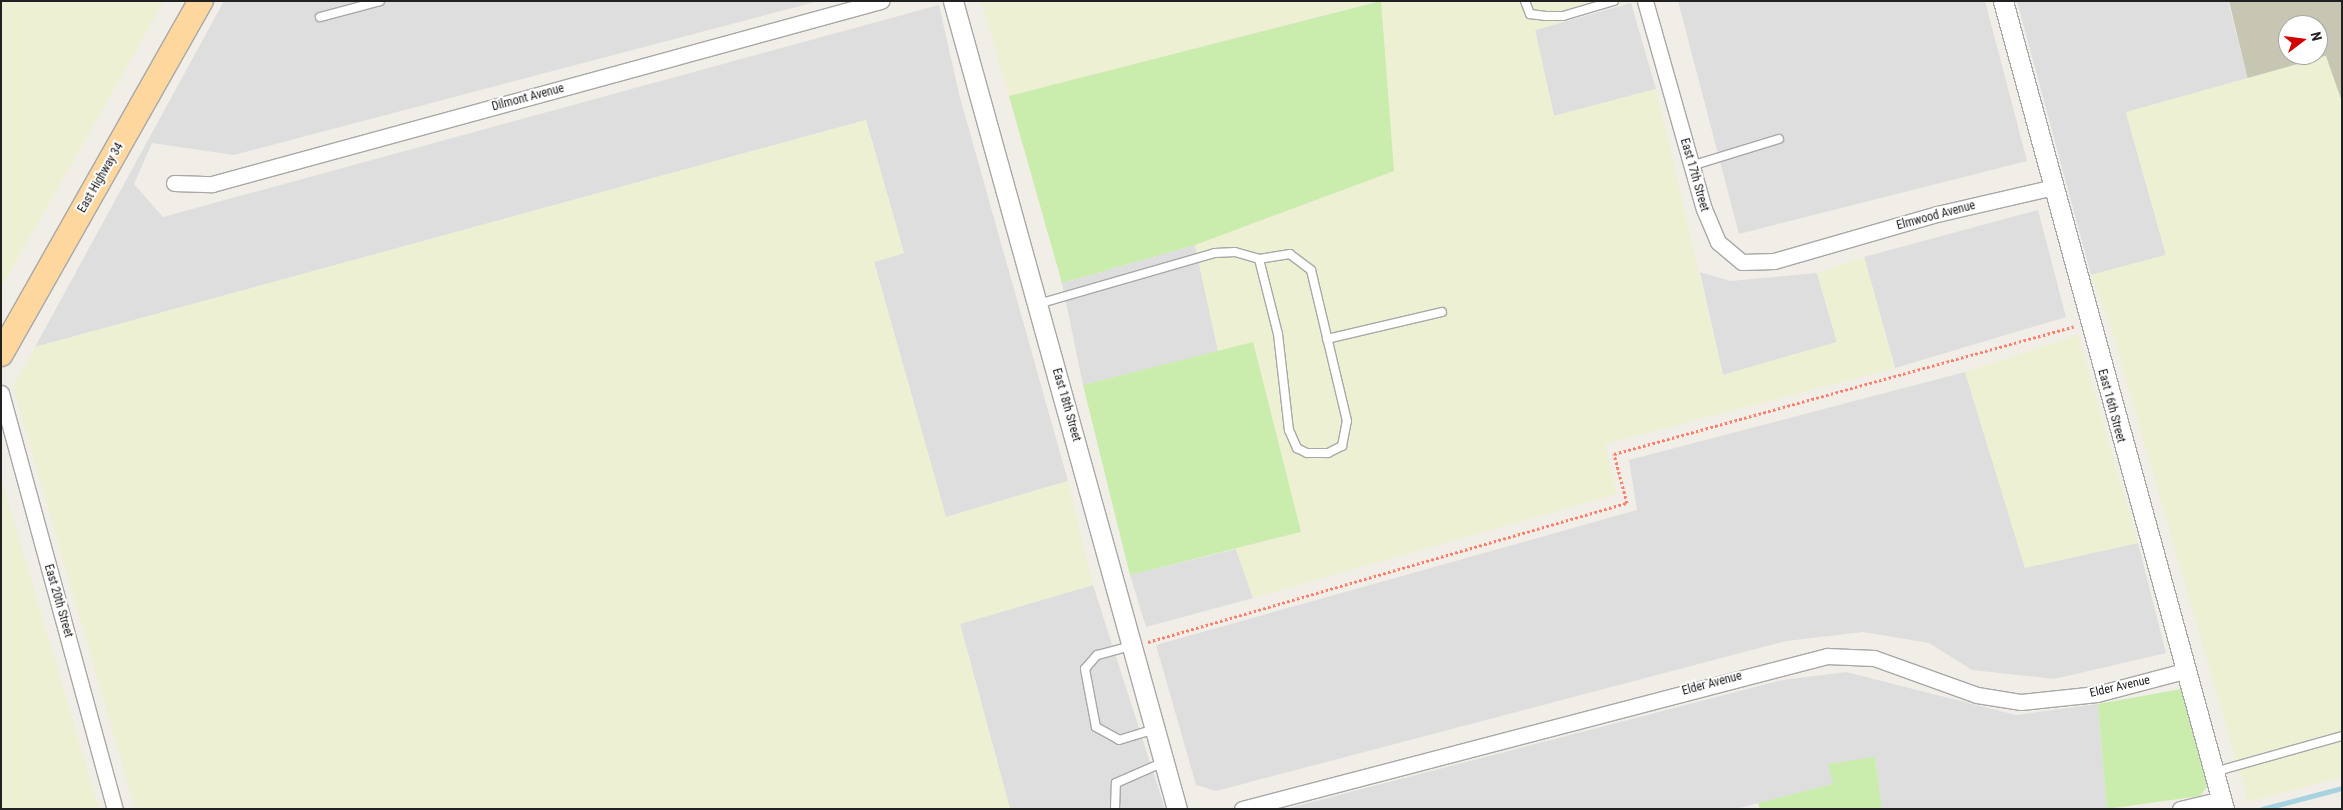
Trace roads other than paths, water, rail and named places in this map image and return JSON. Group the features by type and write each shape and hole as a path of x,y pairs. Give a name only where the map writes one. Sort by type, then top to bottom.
{"main road":[{"name":"East Highway 34","path":"1,354 201,1"}],"street":[{"name":"Dilmont Avenue","path":"174,182 212,184 880,1"},
{"name":"East 18th Street","path":"953,1 1177,809"},
{"name":"East 17th Street","path":"1645,1 1691,166 1718,242 1742,262 1774,261 1819,248"},
{"name":"East 16th Street","path":"2003,1 2054,187 2088,322 2184,671 2223,804"},
{"name":"Elmwood Avenue","path":"1819,248 2054,187"},
{"name":"East 20th Street","path":"1,393 115,809"},
{"name":"Elder Avenue","path":"1242,809 1827,656 1874,658 1977,694 2021,702 2097,694 2184,671"},
{"path":"2180,809 2223,804"}],"lane":[{"path":"320,17 380,1"},
{"path":"1525,1 1530,14 1563,16 1614,1"},
{"path":"1691,166 1779,139"},
{"path":"1038,304 1215,253 1235,252 1259,259 1290,254 1311,270 1347,435 1342,446 1316,455 1297,448 1289,430 1278,334 1259,259"},
{"path":"1327,339 1442,312"},
{"path":"1133,646 1108,650 1085,669 1096,727 1119,740 1156,729"},
{"path":"2213,772 2342,736"},
{"path":"1115,809 1116,783 1164,762"}],"waterway":[{"path":"2262,809 2342,788"}]}
